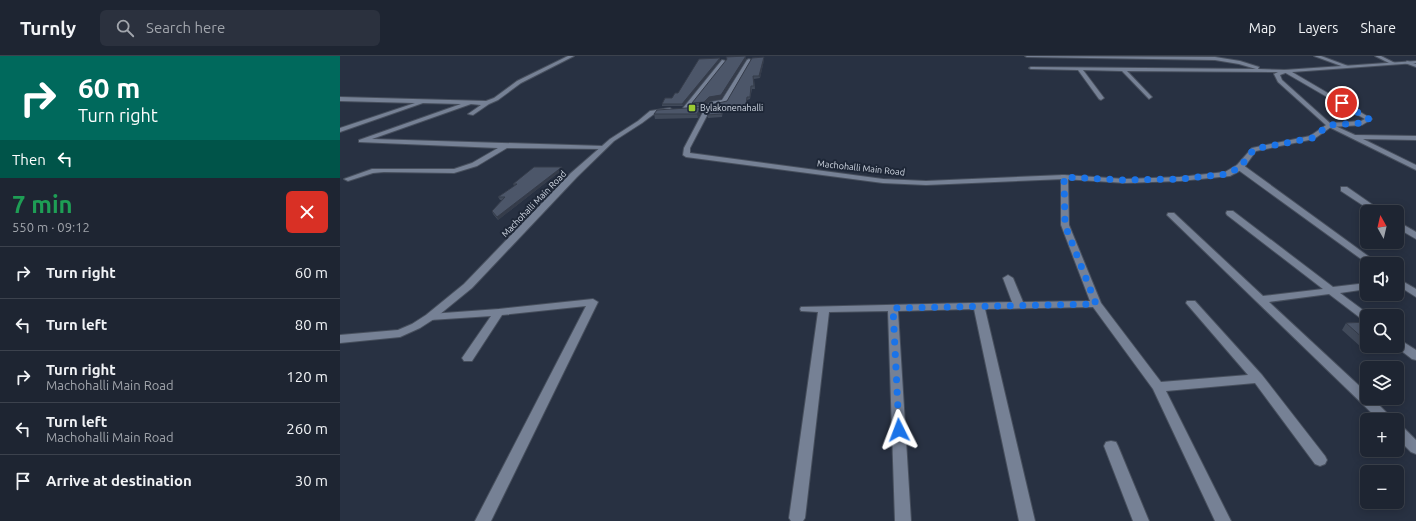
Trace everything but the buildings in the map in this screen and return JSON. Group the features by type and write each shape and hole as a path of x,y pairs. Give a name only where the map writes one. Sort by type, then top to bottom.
{"street":[{"path":"471,114 487,103 496,99 519,82 572,56"},
{"path":"1027,56 1189,59 1210,58 1240,62 1263,70"},
{"path":"1316,56 1346,66"},
{"path":"1377,56 1392,63"},
{"path":"708,108 712,103 724,102 748,60"},
{"path":"685,109 724,61"},
{"path":"1407,62 1416,66"},
{"path":"1031,68 1286,71 1416,62"},
{"path":"1080,69 1101,98"},
{"path":"1123,69 1149,97"},
{"path":"1165,70 1172,76"},
{"path":"1329,125 1362,123 1369,119 1286,71 1277,74 1280,81 1329,125 1416,168"},
{"path":"340,99 427,100 487,103"},
{"path":"340,130 427,100"},
{"path":"469,103 361,141 603,148"},
{"name":"Machohalli Main Road","path":"340,338 368,337 400,333 416,326 468,286 574,175 612,140 640,122 652,112 708,108"},
{"name":"Machohalli Main Road","path":"708,108 690,140 686,155 883,181 926,183 1064,177 1125,180 1180,179 1227,174 1240,167 1254,149 1312,138 1329,125"},
{"path":"1353,137 1416,138"},
{"path":"348,179 372,171 384,170 462,170 474,165 506,146"},
{"path":"1240,167 1364,257"},
{"path":"1064,177 1065,225 1096,304 1158,387 1223,521"},
{"path":"1344,189 1368,205"},
{"path":"1230,213 1360,313"},
{"path":"1171,215 1380,413"},
{"path":"1404,228 1416,236"},
{"path":"1008,278 1019,306"},
{"path":"1404,286 1416,294"},
{"path":"1260,300 1360,287"},
{"path":"430,316 499,312 593,302 483,521"},
{"path":"1191,302 1258,378 1320,460"},
{"path":"805,309 1096,304"},
{"path":"979,306 1027,521"},
{"path":"893,308 903,521"},
{"path":"797,518 824,309"},
{"path":"468,358 499,312"},
{"path":"1404,347 1416,356"},
{"path":"1158,387 1258,378"},
{"path":"1404,437 1416,448"},
{"path":"1111,446 1141,521"}],"place":[{"name":"Bylakonenahalli","path":"692,108"}],"route":[{"path":"899,430 893,308 1096,304 1065,225 1064,177 1125,180 1180,179 1227,174 1240,167 1254,149 1312,138 1329,125 1362,123 1369,119 1342,103"}]}
